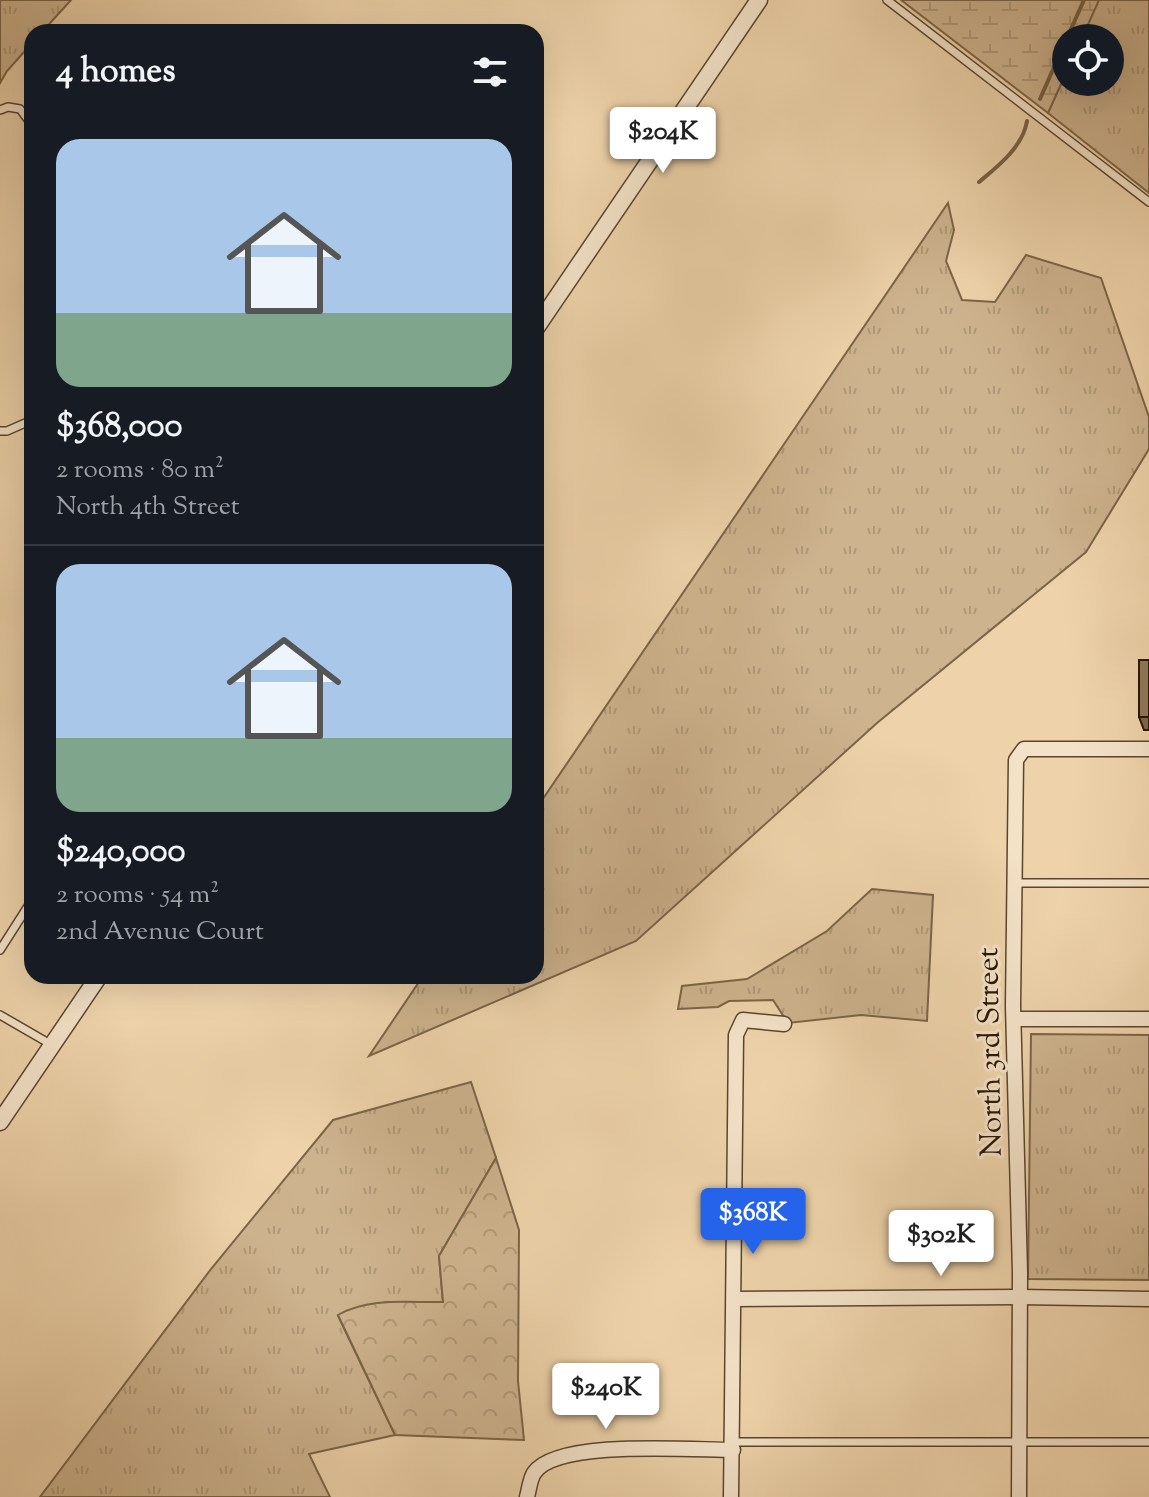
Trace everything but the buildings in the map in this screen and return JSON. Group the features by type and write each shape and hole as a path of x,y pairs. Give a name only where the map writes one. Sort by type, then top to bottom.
{"street":[{"path":"544,316 759,0"},
{"name":"North 3rd Street","path":"1019,1497 1013,883 1016,760 1024,749 1149,749"},
{"path":"0,1122 94,984"},
{"path":"1014,1019 1149,1019"},
{"path":"731,1497 736,1035 743,1020 784,1024"},
{"path":"734,1299 1149,1299"},
{"path":"527,1497 534,1473 550,1460 562,1456 626,1449 733,1446"}],"lane":[{"path":"887,0 1149,202"},
{"path":"0,110 8,107 20,109 24,114"},
{"path":"0,431 24,424"},
{"path":"1013,883 1149,883"},
{"path":"0,950 24,912"},
{"path":"0,1015 52,1045"},
{"path":"733,1446 1149,1442"}],"green space":[{"path":"0,0 71,0 49,24 24,24 24,52 0,83"},
{"path":"901,0 1099,0 1088,24 1052,24 1052,96 1056,96 1048,113"},
{"path":"1098,0 1149,0 1149,193 1048,113 1055,96 1124,96 1124,24 1087,24"},
{"path":"948,203 954,230 946,261 962,300 995,302 1026,255 1101,278 1149,417 1149,449 1086,552 877,723 636,941 544,981 544,797"},
{"path":"872,889 933,895 927,1021 861,1015 788,1023 773,1000 729,1001 718,1007 678,1009 682,986 747,979 827,931"},
{"path":"418,984 536,984 369,1056"},
{"path":"1031,1034 1149,1035 1149,1280 1028,1279"},
{"path":"471,1082 496,1158 439,1256 443,1303 386,1302 338,1316 395,1435 309,1454 330,1497 40,1497 211,1269 333,1120"},
{"path":"496,1158 519,1230 518,1381 524,1440 395,1435 338,1315 376,1303 443,1302 439,1256"}],"waterway":[{"path":"1073,24 1084,0"},
{"path":"1040,99 1052,72"},
{"path":"979,182 1015,148 1027,121"}]}
